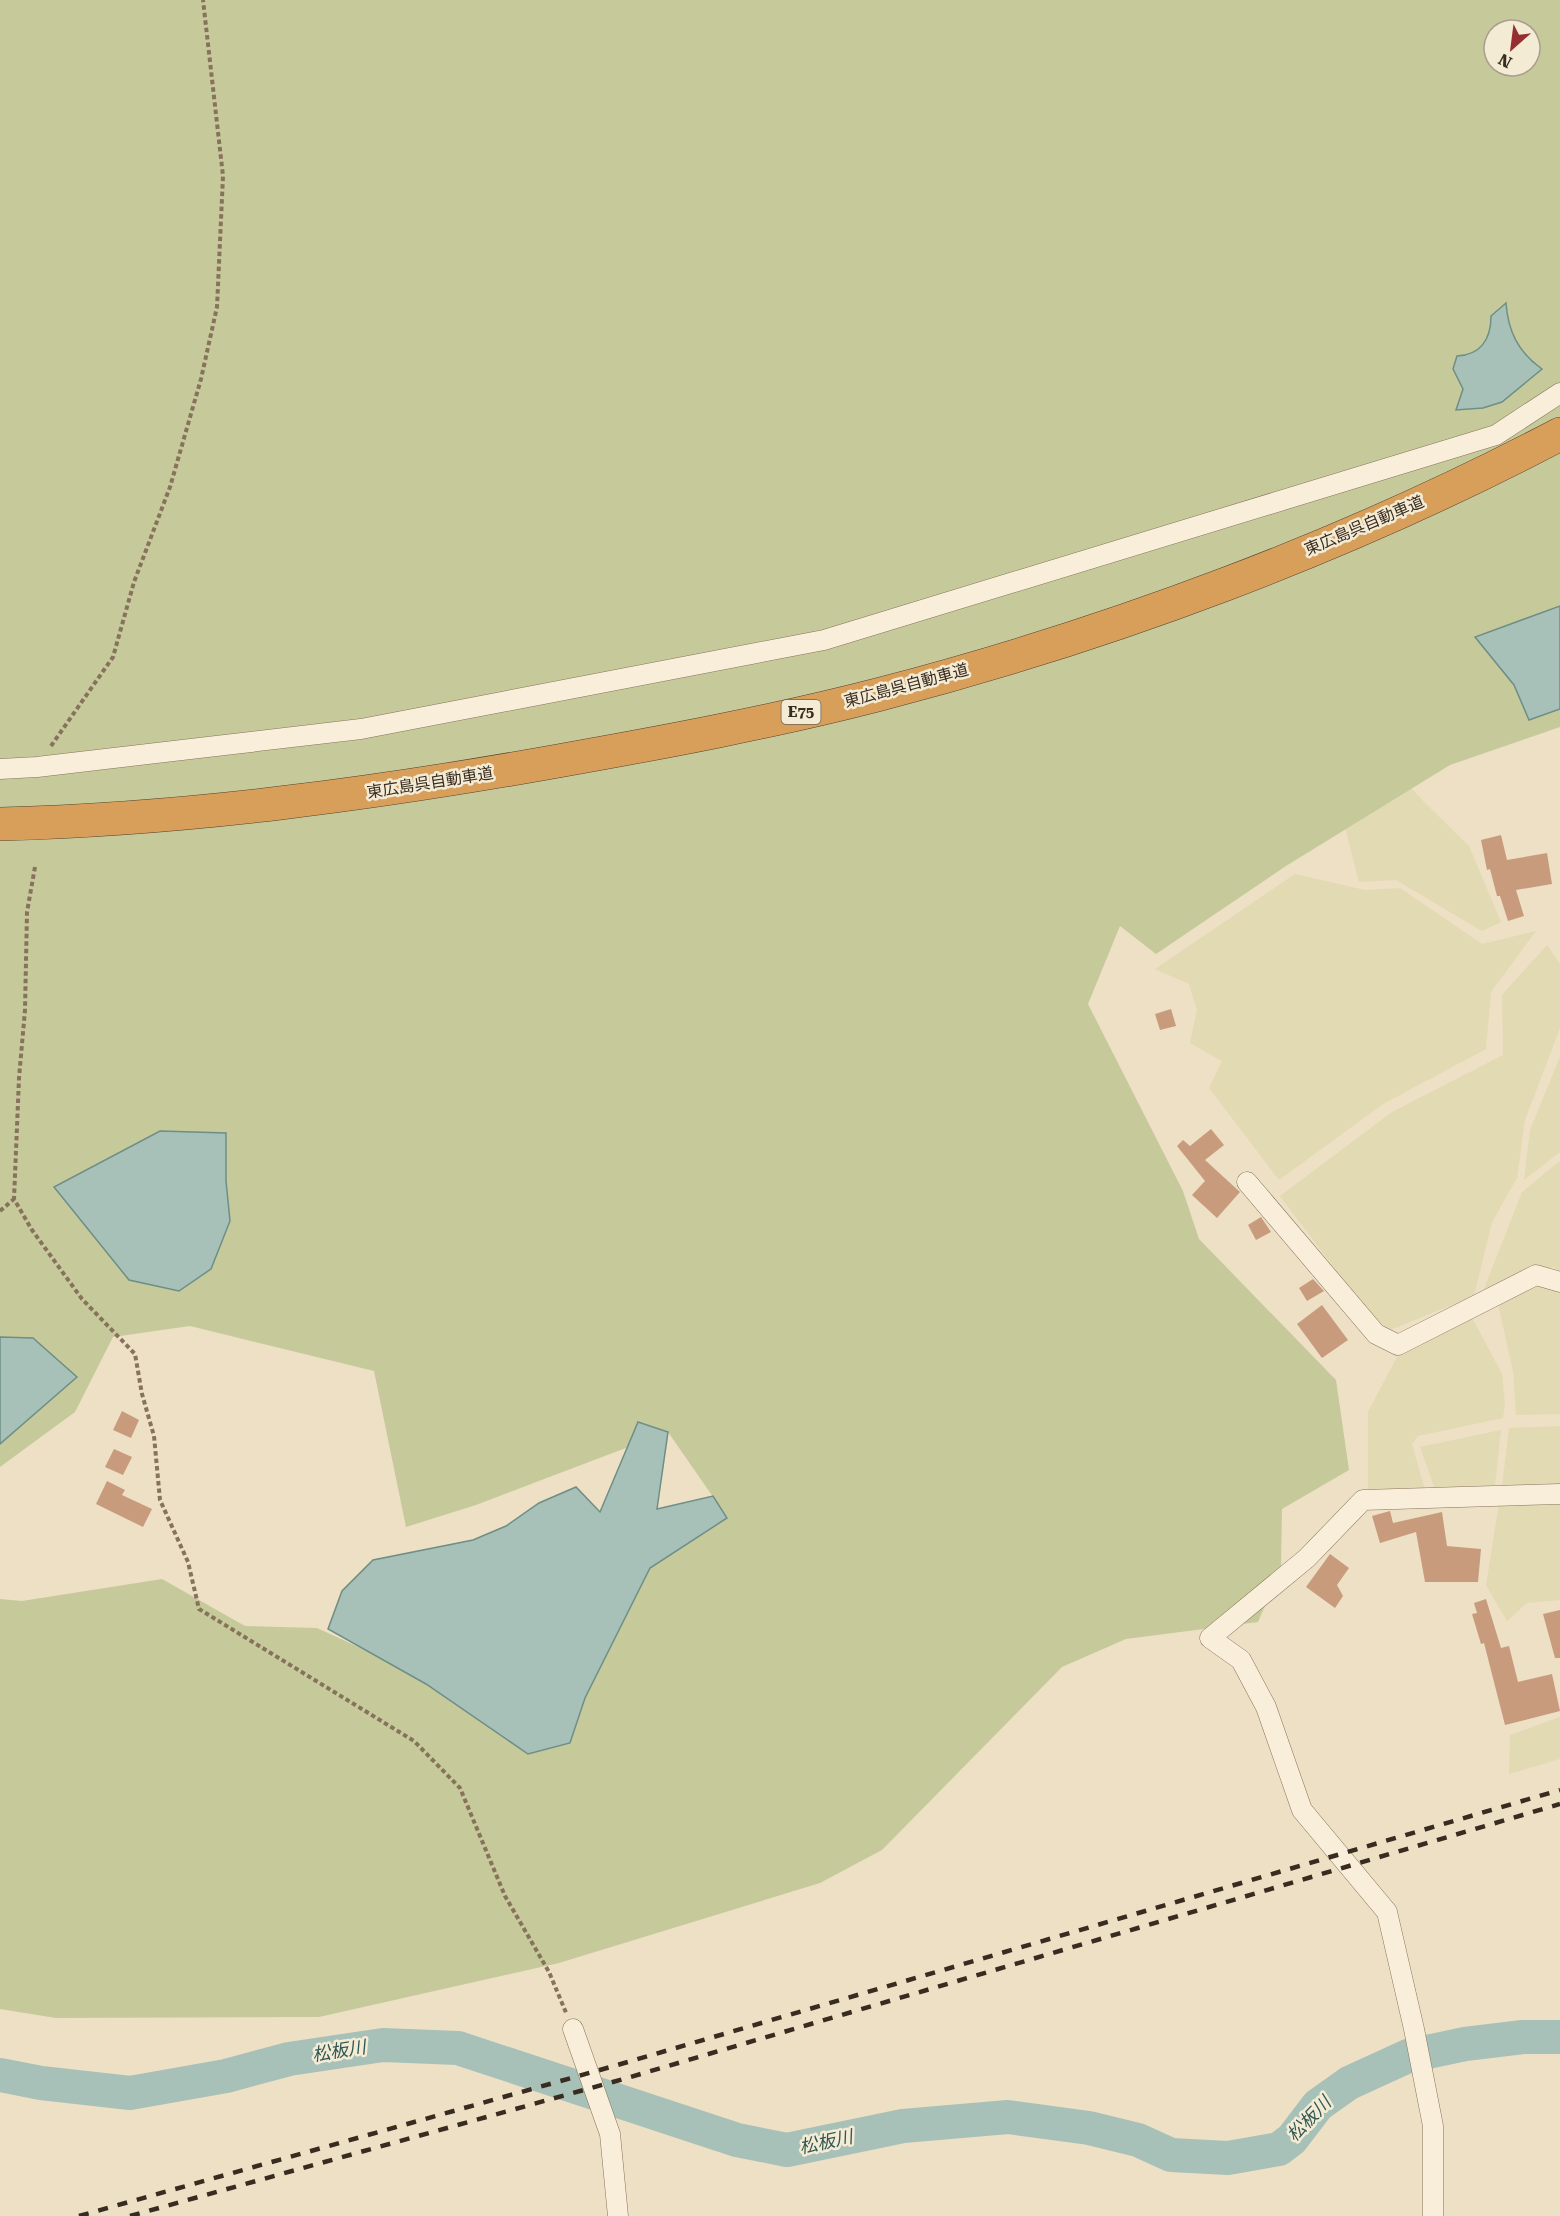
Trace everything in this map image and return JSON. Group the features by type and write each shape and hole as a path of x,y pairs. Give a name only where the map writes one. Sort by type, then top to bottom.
{"highway":[{"name":"東広島呉自動車道","path":"0,824 94,821 309,801 504,771 700,735 877,695 1065,640 1237,578 1374,523 1503,464 1560,434"}],"street":[{"path":"0,768 37,767 361,729 824,640 1496,435 1560,393"},
{"path":"1247,1182 1376,1334 1398,1345 1536,1275 1560,1282"},
{"path":"1433,2216 1433,2126 1414,2029 1387,1912 1302,1810 1266,1707 1241,1660 1210,1638 1307,1558 1363,1500 1560,1494"},
{"path":"573,2029 609,2134 618,2216"}],"path":[{"path":"37,767 113,657 134,582 170,487 201,379 218,307 223,176 203,0"},
{"path":"35,867 27,912 25,1010 19,1078 15,1199 32,1230 82,1299 135,1354 142,1394 154,1436 160,1500 188,1562 199,1609 414,1741 460,1788 504,1896 549,1972 573,2029"},
{"path":"0,1210 15,1199"}],"shaded area":[{"path":"1387,761 1425,803 1469,846 1501,922 1482,931 1396,880 1359,882 1335,787"},
{"path":"1295,874 1365,890 1400,888 1482,944 1536,931 1491,992 1486,1049 1383,1104 1279,1180 1209,1088 1222,1061 1190,1043 1197,1010 1189,984 1155,969"},
{"path":"1547,945 1560,964 1560,1028 1525,1120 1517,1178 1492,1222 1474,1296 1390,1330 1368,1313 1280,1196 1392,1112 1503,1055 1502,995"},
{"path":"1560,1057 1560,1152 1524,1180 1530,1130"},
{"path":"1560,1161 1560,1271 1553,1267 1484,1289 1522,1192"},
{"path":"1549,1278 1560,1285 1560,1414 1516,1415 1513,1371 1498,1304"},
{"path":"1468,1310 1502,1374 1505,1405 1503,1418 1418,1436 1412,1444 1427,1498 1368,1491 1368,1412 1390,1370 1400,1352"},
{"path":"1560,1426 1560,1486 1502,1486 1509,1428"},
{"path":"1501,1430 1495,1485 1435,1489 1420,1447"},
{"path":"1499,1504 1560,1505 1560,1600 1527,1603 1507,1621 1486,1585"},
{"path":"1560,1717 1560,1759 1509,1774 1510,1735"}],"green space":[{"path":"0,0 1560,0 1560,727 1450,765 1286,866 1156,954 1120,926 1088,1004 1183,1191 1199,1239 1336,1380 1349,1470 1282,1509 1281,1568 1258,1622 1126,1639 1062,1667 882,1850 820,1883 559,1963 319,2017 56,2018 0,2009 0,1599 22,1601 162,1579 245,1626 317,1628 569,1743 585,1698 650,1568 727,1517 668,1432 476,1505 406,1527 374,1371 190,1326 113,1337 75,1412 0,1467"}],"water":[{"path":"1506,303 1509,323 1516,340 1527,355 1542,369 1502,402 1483,408 1456,410 1463,389 1453,369 1457,356 1472,353 1483,345 1489,332 1491,316"},
{"path":"1560,606 1560,709 1529,720 1514,685 1475,637"},
{"path":"160,1131 226,1133 226,1181 230,1221 211,1269 179,1291 129,1280 54,1187"},
{"path":"0,1337 33,1338 77,1377 0,1444"},
{"path":"638,1422 668,1432 657,1509 713,1496 727,1518 650,1568 585,1698 570,1743 528,1754 426,1684 328,1629 342,1591 373,1560 473,1540 506,1526 539,1503 576,1487 600,1512"}],"building":[{"path":"1501,835 1507,860 1547,853 1552,884 1516,890 1524,916 1508,921 1500,896 1497,896 1490,869 1487,870 1481,840"},
{"path":"1171,1009 1176,1026 1160,1030 1155,1014"},
{"path":"1211,1129 1224,1145 1205,1160 1240,1192 1217,1218 1192,1195 1205,1181 1177,1146 1183,1140 1190,1146"},
{"path":"1261,1217 1271,1232 1256,1240 1248,1225"},
{"path":"1313,1279 1324,1291 1307,1301 1299,1288"},
{"path":"1322,1305 1348,1340 1322,1358 1297,1324"},
{"path":"122,1411 139,1420 131,1438 113,1430"},
{"path":"114,1449 132,1457 123,1475 105,1467"},
{"path":"107,1481 125,1490 122,1495 152,1509 143,1527 96,1504"},
{"path":"1390,1511 1393,1523 1442,1512 1447,1546 1481,1549 1478,1582 1425,1582 1416,1532 1380,1543 1372,1516"},
{"path":"1330,1554 1349,1568 1337,1585 1343,1596 1335,1608 1306,1587"},
{"path":"1486,1599 1501,1648 1509,1646 1518,1682 1552,1674 1560,1711 1505,1725 1484,1643 1481,1644 1472,1614 1477,1613 1474,1603"},
{"path":"1560,1610 1560,1658 1555,1658 1543,1614"}],"waterway":[{"name":"松板川","path":"0,2075 41,2083 130,2093 226,2076 289,2059 383,2045 458,2048 737,2140 787,2150 903,2126 1008,2117 1089,2128 1138,2140 1171,2155 1228,2158 1279,2149 1292,2139 1318,2105 1349,2083 1408,2056 1465,2044 1523,2037 1560,2037"}],"railway":[{"path":"79,2216 614,2066 1560,1790"},
{"path":"130,2216 627,2078 1560,1804"}]}
